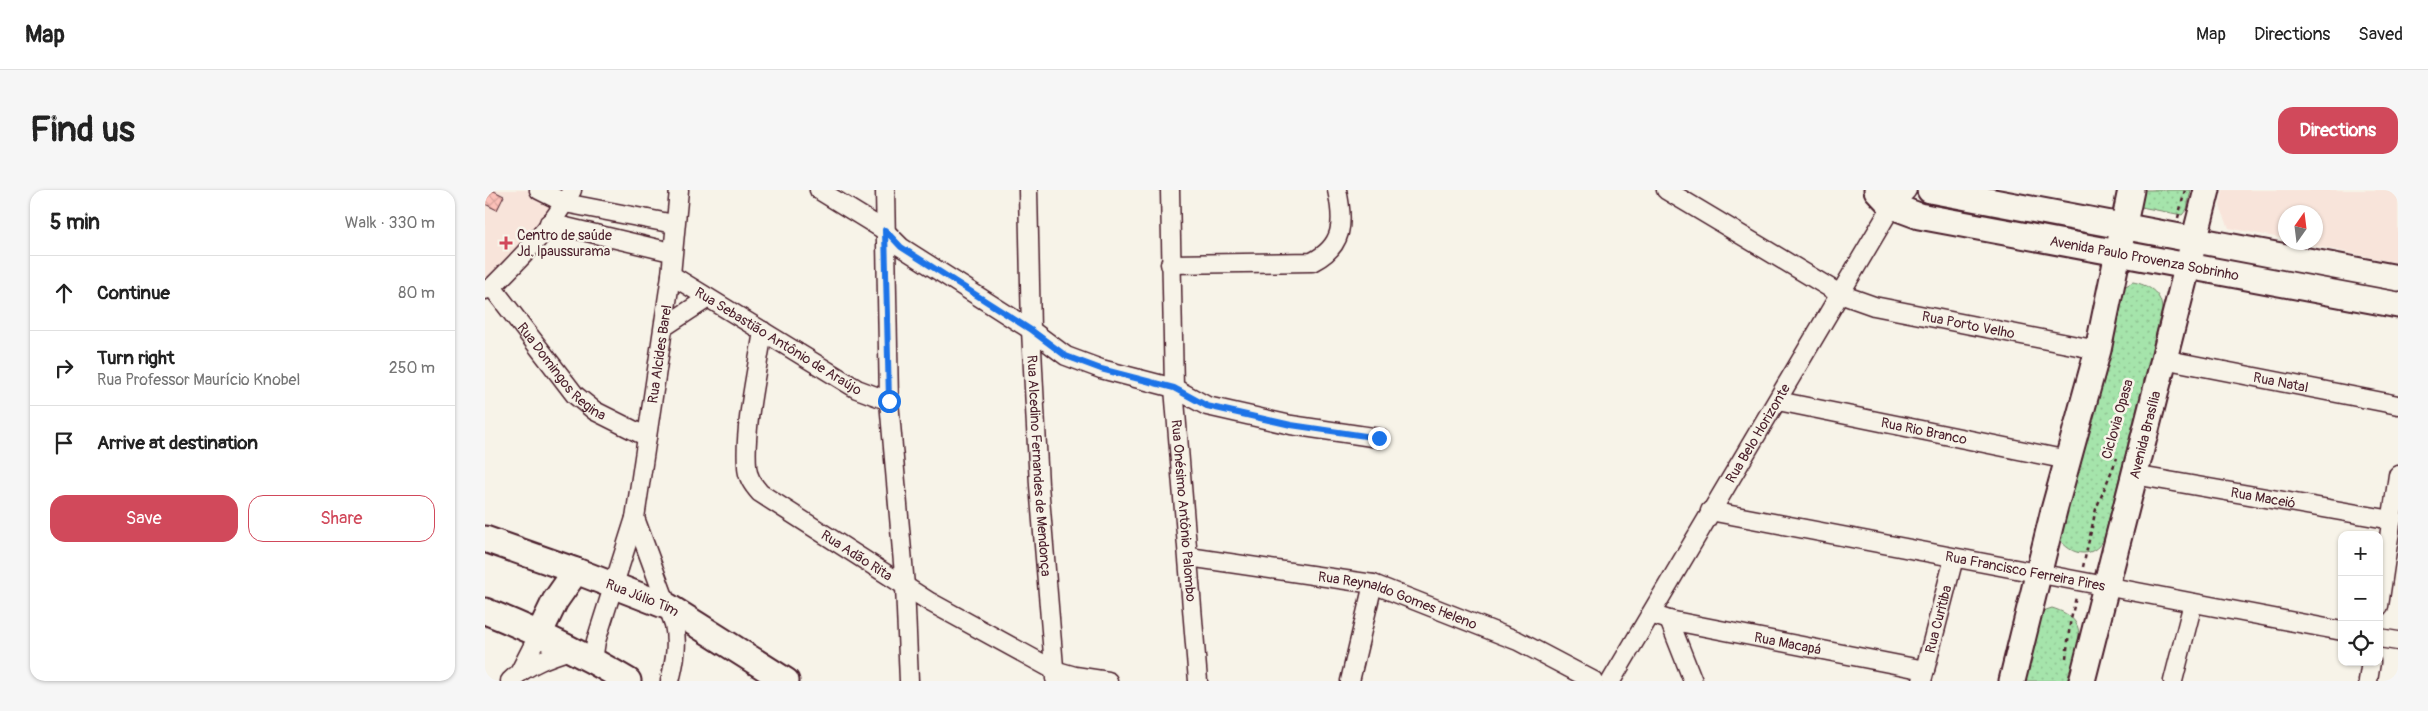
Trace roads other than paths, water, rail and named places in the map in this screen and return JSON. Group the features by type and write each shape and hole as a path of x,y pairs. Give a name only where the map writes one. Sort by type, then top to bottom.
{"main road":[{"name":"Avenida Paulo Provenza Sobrinho","path":"1929,190 2122,227 2185,231 2398,278"},
{"path":"2012,681 2098,350 2131,190"},
{"name":"Avenida Brasília","path":"2074,673 2106,587 2188,264 2185,231 2207,190"},
{"name":"Avenida Paulo Provenza Sobrinho","path":"1892,195 1919,216 2188,264 2398,305"},
{"name":"Rua Júlio Tim","path":"485,539 576,570 669,607 786,681"},
{"path":"539,632 555,601 576,570"},
{"path":"485,612 539,632 584,654 627,681"}],"street":[{"path":"539,190 675,224"},
{"name":"Rua Alcides Barel","path":"584,654 596,641 635,518 671,275 671,252 679,190"},
{"path":"819,190 885,230 901,247 1031,330 1066,356 1101,369 1174,388 1207,406 1291,425 1379,438"},
{"path":"885,190 889,401 905,586 909,681"},
{"name":"Rua Alcedino Fernandes de Mendonça","path":"1028,190 1031,330 1039,485 1054,675"},
{"name":"Rua Onésimo Antônio Palombo","path":"1170,190 1174,388 1198,681"},
{"path":"1170,264 1312,262 1326,255 1337,242 1341,226 1337,190"},
{"name":"Rua Porto Velho","path":"1666,190 1686,196 1840,294 1874,306 2098,350"},
{"name":"Rua Belo Horizonte","path":"1611,681 1710,511 1778,402 1840,294 1892,195"},
{"path":"488,289 524,254 568,196"},
{"path":"549,223 671,252"},
{"name":"Rua Sebastião Antônio de Araújo","path":"671,275 857,389 889,401"},
{"name":"Rua Domingos Regina","path":"488,289 575,395 595,411 647,436"},
{"path":"664,326 708,298"},
{"name":"Rua Adão Rita","path":"763,331 749,428 747,467 751,482 760,493 930,602 1054,675 1108,681"},
{"name":"Rua Natal","path":"2163,359 2398,405"},
{"name":"Rua Rio Branco","path":"1778,402 2068,460"},
{"name":"Rua Maceió","path":"2134,475 2392,520"},
{"path":"2383,580 2398,475"},
{"name":"Rua Francisco Ferreira Pires","path":"1710,511 2338,630"},
{"name":"Rua Alcides Barel","path":"635,518 659,586 669,607 677,639 676,660 670,681"},
{"name":"Rua Reynaldo Gomes Heleno","path":"1189,556 1373,584 1517,641 1594,681"},
{"name":"Rua Curitiba","path":"1924,675 1953,558"},
{"path":"1350,681 1373,584"},
{"path":"2173,681 2193,603"},
{"name":"Rua Macapá","path":"1651,614 1669,620 1924,675"},
{"path":"1669,620 1693,681"},
{"path":"515,677 539,632"},
{"path":"2383,639 2398,641"},
{"path":"515,677 546,659 584,654"},
{"path":"2368,681 2370,666"}],"place":[{"name":"Centro de saúde Jd. Ipaussurama","path":"506,243"}]}
